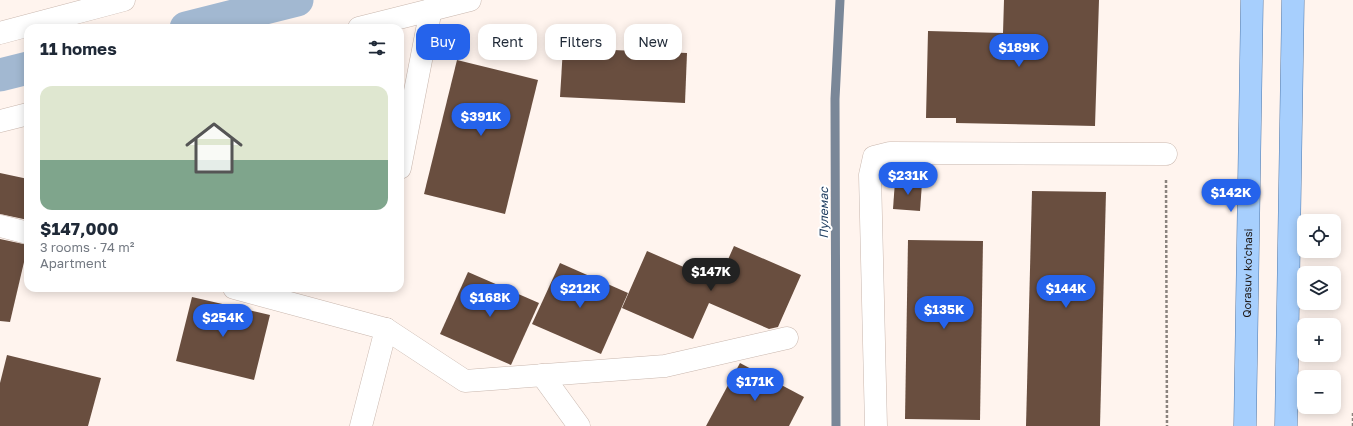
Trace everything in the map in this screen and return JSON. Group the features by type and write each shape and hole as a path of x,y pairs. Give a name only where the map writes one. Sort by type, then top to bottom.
{"main road":[{"name":"Qorasuv ko'chasi","path":"1245,426 1252,0"},
{"path":"1286,426 1293,0"}],"street":[{"path":"374,24 470,0"},
{"path":"33,24 118,1"},
{"path":"404,147 431,9"},
{"path":"0,33 24,26"},
{"path":"0,121 24,115"},
{"path":"876,426 870,176 874,157 890,153 1166,154"},
{"path":"0,226 24,232"},
{"path":"249,292 386,329 465,381 665,366 788,338"},
{"path":"361,426 386,329"},
{"path":"542,376 579,426"}],"path":[{"path":"1166,154 1167,426"},
{"path":"1353,412 1353,426"}],"building":[{"path":"1004,0 1099,0 1095,126 956,123 956,118 926,118 928,31 1003,33"},
{"path":"616,50 624,50 624,60 682,60 682,53 687,53 685,103 560,97 562,60 616,60"},
{"path":"457,60 538,80 505,214 424,194"},
{"path":"0,173 24,178 24,219 0,214"},
{"path":"895,181 922,183 920,211 893,209"},
{"path":"1032,191 1106,192 1100,426 1026,426"},
{"path":"0,239 24,244 24,262 10,322 0,321"},
{"path":"908,240 983,241 980,420 905,419"},
{"path":"734,246 801,275 778,327 769,329 709,303 693,339 622,308 647,251 718,282"},
{"path":"560,263 628,293 601,354 532,324"},
{"path":"468,272 539,303 511,365 440,334"},
{"path":"192,297 270,315 254,380 176,361"},
{"path":"7,355 101,378 88,426 0,426 0,383"},
{"path":"740,363 804,397 789,426 706,426"}],"waterway":[{"path":"202,24 297,0"},
{"name":"Пулемас","path":"836,426 835,99 840,0"},
{"path":"0,75 24,69"}]}
